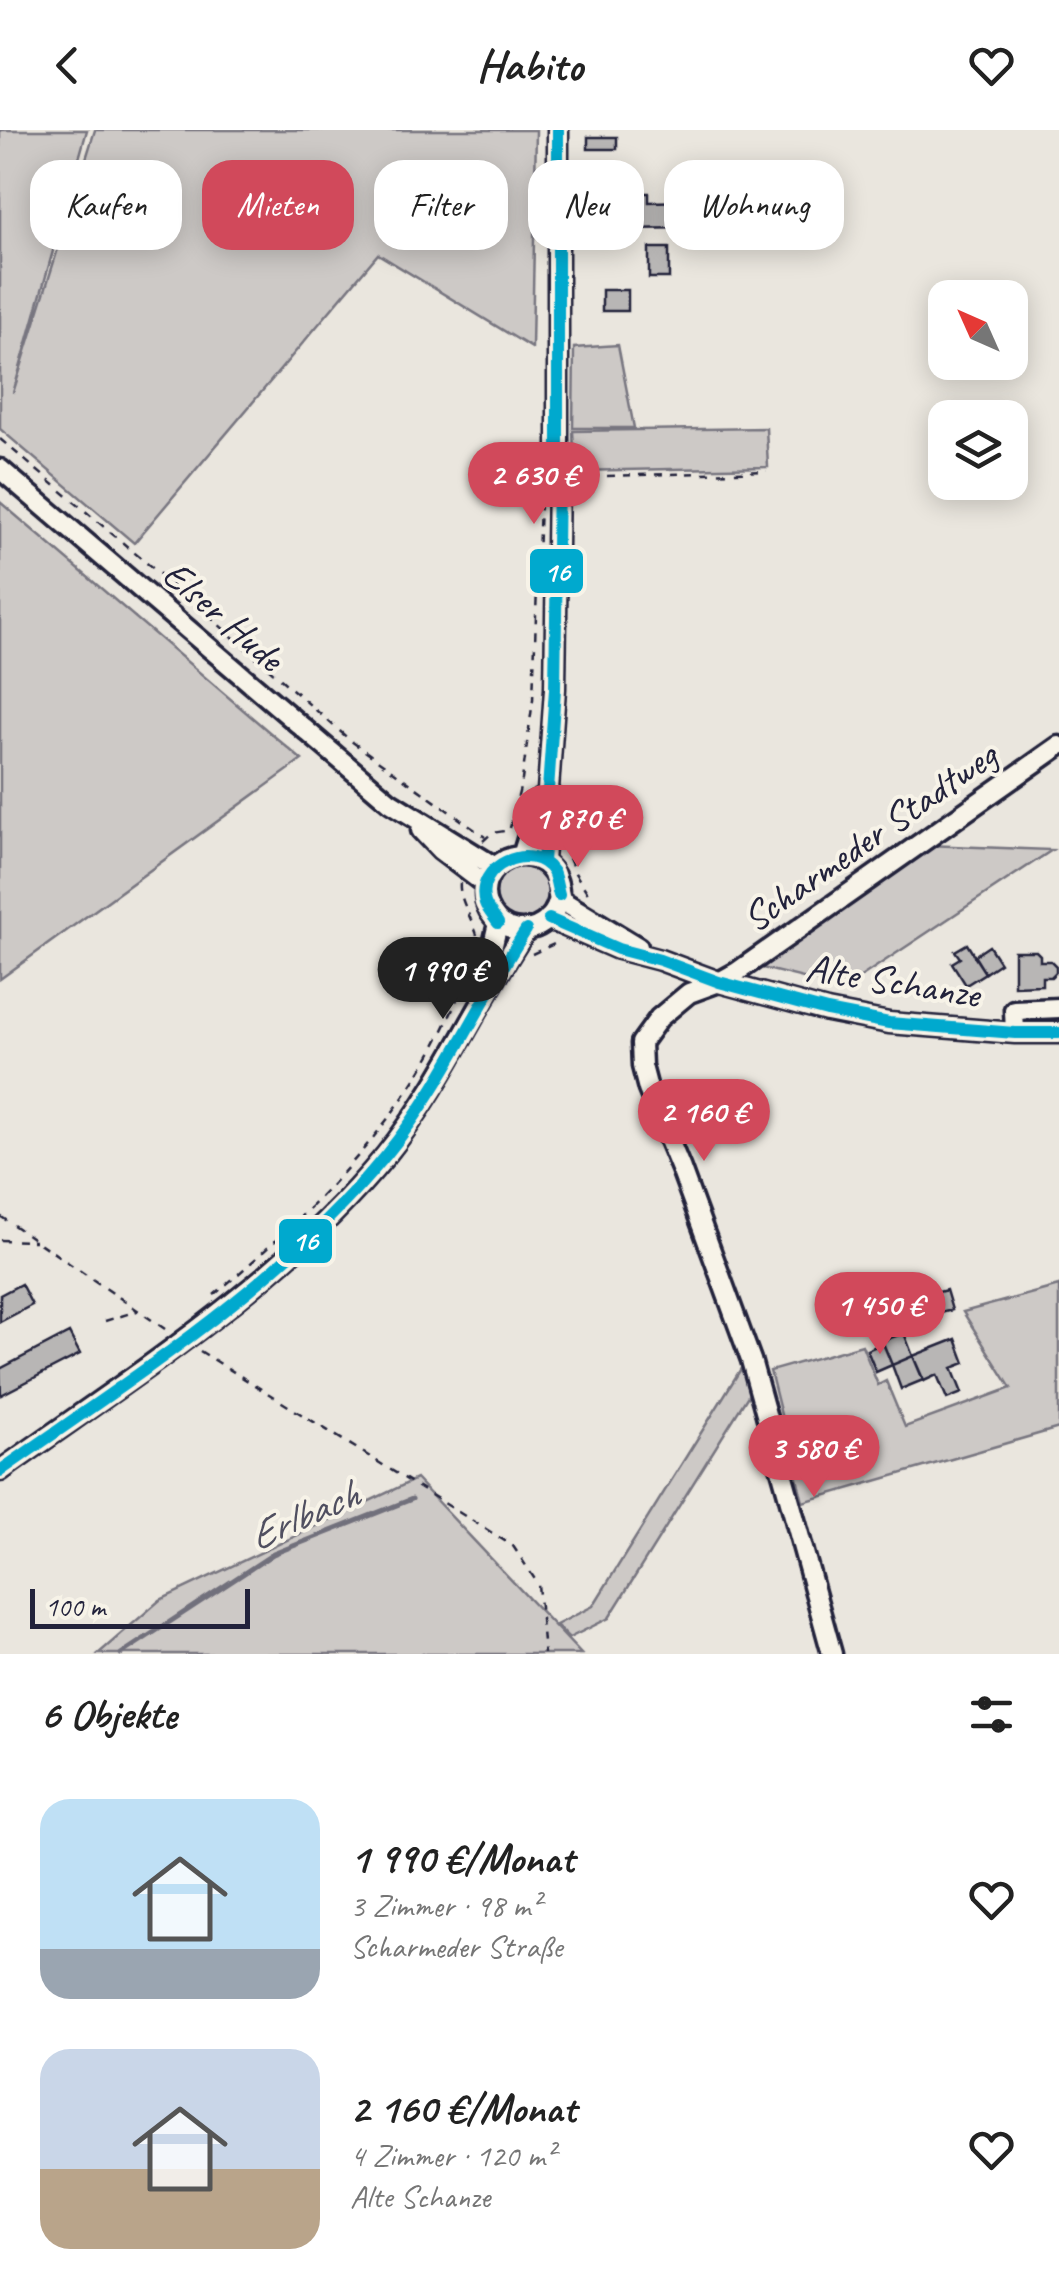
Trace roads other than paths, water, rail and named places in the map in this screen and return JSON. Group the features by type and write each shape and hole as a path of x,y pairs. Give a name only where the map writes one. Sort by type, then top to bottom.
{"street":[{"path":"543,862 555,689 558,130"},
{"name":"Elser Hude","path":"0,469 404,812 495,867"},
{"name":"Scharmeder Stadtweg","path":"719,982 1059,746"},
{"path":"522,856 549,771"},
{"name":"Elser Hude","path":"404,812 440,850 485,884"},
{"path":"522,856 543,862 558,883 558,899 548,919 526,930 498,922 485,902 485,884 495,867 502,860 522,856"},
{"name":"Alte Schanze","path":"558,899 660,960"},
{"name":"Alte Schanze","path":"548,919 618,949 827,1011 889,1023 1014,1033 1059,1032"},
{"path":"479,1004 498,922"},
{"path":"0,1470 278,1266 366,1180 430,1094 479,1004 526,930"},
{"path":"719,982 689,993 659,1018 641,1043 642,1066 751,1360 832,1654"},
{"path":"1014,1033 1014,1010 1059,1008"}],"waterway":[{"name":"Erlbach","path":"121,1654 273,1554 412,1499"}]}
